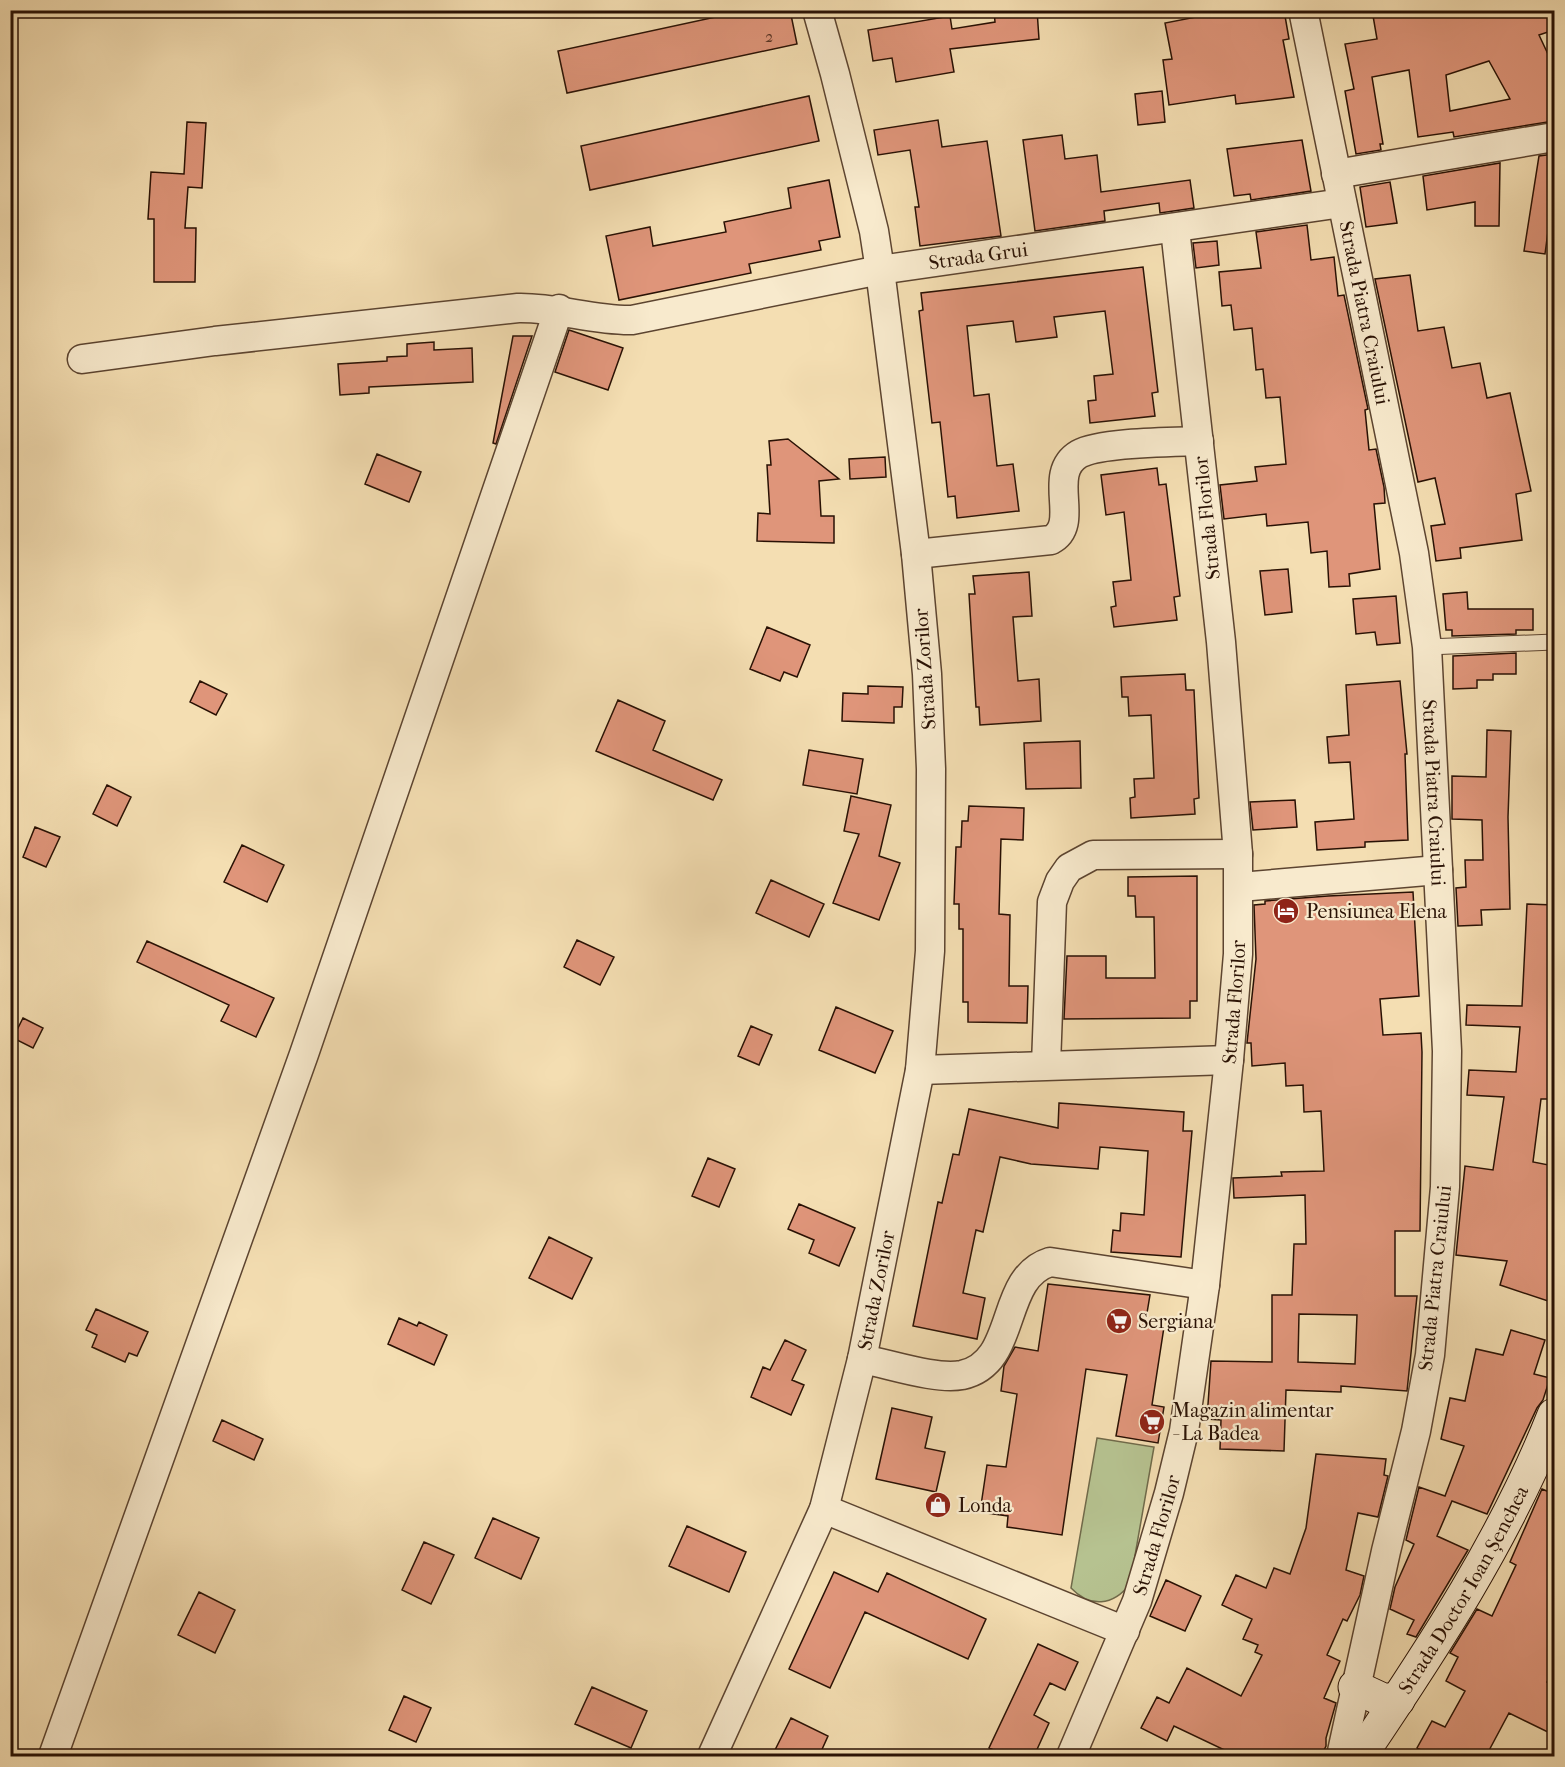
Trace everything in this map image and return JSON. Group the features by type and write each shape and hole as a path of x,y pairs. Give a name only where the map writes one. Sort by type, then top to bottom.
{"main road":[{"name":"Strada Doctor Ioan Șenchea","path":"1360,1756 1398,1700 1493,1544 1548,1448 1554,1415"},
{"path":"1355,1687 1383,1700 1398,1700"}],"street":[{"path":"817,10 863,186 880,270"},
{"name":"Strada Piatra Craiului","path":"1303,10 1414,553 1427,647 1447,1051 1445,1187 1439,1281 1430,1355 1416,1431 1355,1687 1341,1756"},
{"path":"1336,174 1554,136"},
{"name":"Strada Grui","path":"82,359 518,308 559,309 615,320 632,320 880,270 1342,203"},
{"name":"Strada Florilor","path":"1071,1756 1125,1631 1152,1554 1184,1431 1204,1286 1229,1060 1238,954 1240,887 1221,642 1174,229"},
{"name":"Strada Zorilor","path":"712,1756 824,1509 862,1359 920,1070 930,951 931,769 927,674 916,554 880,270"},
{"path":"53,1756 304,1054 559,309"},
{"path":"916,554 1051,540 1059,536 1063,528 1062,487 1069,463 1077,456 1099,449 1199,441"},
{"path":"1046,1065 1052,902 1060,881 1069,868 1081,859 1107,853 1238,854"},
{"path":"1240,887 1438,870"},
{"path":"920,1070 1229,1060"},
{"path":"862,1359 945,1376 976,1369 990,1357 999,1342 1027,1275 1038,1265 1050,1262 1204,1286"},
{"path":"824,1509 1125,1631"}],"lane":[{"path":"1427,647 1554,642"}],"green space":[{"path":"1097,1438 1154,1447 1130,1584 1116,1597 1101,1602 1086,1599 1071,1588"}],"building":[{"path":"748,10 790,10 797,44 567,93 558,51"},
{"path":"994,10 1037,10 1039,39 950,49 954,72 896,82 892,58 873,61 868,30 950,16 952,29 995,22"},
{"path":"1232,10 1284,10 1289,39 1283,40 1294,97 1236,104 1235,95 1169,105 1163,60 1172,59 1165,23"},
{"path":"1372,10 1554,10 1554,30 1539,35 1554,67 1554,121 1454,137 1453,132 1418,137 1409,70 1372,77 1383,144 1380,144 1381,150 1356,154 1345,91 1354,89 1345,44 1377,39","holes":["1489,61 1510,99 1450,111 1446,75"]},
{"path":"1162,91 1165,122 1138,125 1135,94"},
{"path":"809,96 819,141 590,190 581,146"},
{"path":"938,120 942,147 987,141 1001,236 920,246 915,207 919,207 910,150 878,155 874,130"},
{"path":"187,122 206,123 202,188 188,187 185,228 196,228 195,282 154,282 154,219 148,219 151,172 184,174"},
{"path":"1062,135 1065,159 1097,155 1101,192 1190,180 1194,208 1160,213 1159,203 1104,211 1105,221 1035,231 1023,140"},
{"path":"1302,140 1311,191 1251,200 1250,194 1234,196 1227,149"},
{"path":"1554,154 1554,216 1550,216 1545,254 1524,251 1539,156"},
{"path":"1500,163 1499,226 1475,226 1475,202 1427,210 1423,176"},
{"path":"829,180 840,237 819,241 821,250 749,264 751,273 619,300 606,236 650,227 653,246 726,232 724,222 791,208 788,188"},
{"path":"1390,182 1397,223 1366,227 1360,187"},
{"path":"1307,225 1311,260 1334,257 1338,296 1344,295 1368,409 1365,410 1369,450 1376,449 1384,487 1385,503 1374,504 1380,569 1349,574 1350,586 1329,587 1327,551 1311,553 1308,522 1267,526 1266,514 1224,519 1220,485 1257,481 1255,467 1286,464 1280,397 1266,398 1263,369 1256,370 1252,328 1234,330 1231,305 1222,306 1219,272 1261,268 1256,232"},
{"path":"1217,241 1219,265 1196,268 1193,243"},
{"path":"1143,267 1158,392 1152,393 1155,416 1090,423 1088,401 1096,400 1094,376 1113,374 1105,311 1054,317 1057,337 1016,342 1013,321 967,326 974,396 989,394 997,466 1013,464 1019,511 957,518 955,496 948,497 940,422 932,423 919,311 923,310 921,293"},
{"path":"1410,275 1418,331 1444,327 1452,368 1480,363 1487,398 1510,393 1531,491 1516,494 1522,540 1460,548 1461,558 1436,561 1431,526 1445,524 1435,478 1418,482 1375,279"},
{"path":"569,330 623,348 608,390 555,372"},
{"path":"513,336 532,336 496,444 493,443"},
{"path":"434,342 434,350 472,348 473,382 369,387 369,393 340,395 338,364 387,361 387,357 407,356 407,344"},
{"path":"788,439 839,479 819,481 821,516 834,516 834,543 757,541 758,513 770,514 767,465 771,465 769,441"},
{"path":"377,454 421,472 409,502 365,484"},
{"path":"885,457 886,477 850,479 849,459"},
{"path":"1157,468 1159,485 1166,484 1180,596 1174,597 1177,620 1114,627 1111,607 1116,606 1113,582 1131,580 1124,512 1106,515 1101,475"},
{"path":"1288,569 1292,612 1265,615 1260,571"},
{"path":"1029,572 1032,616 1013,617 1018,681 1039,679 1041,721 980,725 979,707 976,707 969,594 975,594 973,576"},
{"path":"1467,592 1468,609 1533,609 1533,630 1516,630 1516,634 1452,636 1452,630 1446,630 1443,594"},
{"path":"1396,596 1400,643 1377,645 1375,632 1356,634 1353,599"},
{"path":"767,627 810,645 797,677 784,672 780,681 750,669"},
{"path":"1516,653 1516,674 1493,674 1493,680 1477,680 1477,688 1453,689 1453,656"},
{"path":"1185,674 1186,690 1194,690 1199,798 1194,799 1195,814 1131,818 1130,798 1135,797 1134,779 1154,778 1151,715 1129,716 1128,697 1122,697 1121,677"},
{"path":"200,681 227,694 216,715 190,702"},
{"path":"1400,681 1407,754 1405,754 1408,840 1365,842 1365,847 1317,850 1315,822 1354,819 1350,762 1329,763 1327,737 1349,735 1346,685"},
{"path":"868,686 903,687 902,707 894,707 894,723 842,721 843,693 868,694"},
{"path":"618,700 665,721 653,750 722,780 713,800 596,751"},
{"path":"1487,730 1511,731 1508,817 1510,909 1481,910 1482,925 1458,926 1456,888 1466,887 1465,860 1483,860 1482,820 1452,819 1452,776 1486,777"},
{"path":"1080,741 1081,788 1026,789 1024,743"},
{"path":"809,750 863,759 857,794 803,785"},
{"path":"107,785 131,797 117,826 93,814"},
{"path":"851,796 891,805 879,856 900,863 879,920 833,903 859,834 844,831"},
{"path":"1295,800 1297,827 1253,830 1250,802"},
{"path":"969,806 1024,808 1023,840 1001,839 999,914 1010,915 1009,986 1028,986 1027,1023 968,1022 968,1002 963,1002 963,929 959,929 959,904 954,904 956,847 961,847 962,821 968,821"},
{"path":"35,827 60,837 46,867 23,857"},
{"path":"242,845 284,865 267,902 224,882"},
{"path":"1197,876 1197,1001 1190,1001 1190,1018 1064,1019 1067,956 1106,956 1106,978 1155,978 1154,917 1136,917 1135,896 1128,896 1128,877"},
{"path":"771,880 824,904 809,937 756,913"},
{"path":"1413,892 1419,996 1380,999 1383,1035 1421,1033 1420,1231 1395,1231 1395,1296 1417,1296 1407,1391 1341,1386 1341,1392 1286,1390 1284,1451 1220,1449 1221,1420 1207,1419 1211,1361 1272,1362 1272,1295 1292,1295 1294,1244 1306,1244 1305,1195 1234,1198 1233,1178 1282,1176 1281,1172 1324,1171 1321,1111 1304,1112 1303,1085 1286,1086 1285,1063 1252,1066 1251,1043 1247,1043 1256,959 1254,905 1265,904 1265,901","holes":["1299,1314 1357,1315 1355,1364 1298,1362"]},
{"path":"1527,904 1554,905 1554,1076 1550,1075 1548,1099 1541,1099 1533,1162 1554,1166 1554,1303 1500,1285 1507,1261 1456,1255 1465,1166 1493,1170 1504,1097 1467,1095 1469,1070 1516,1072 1520,1027 1466,1025 1467,1005 1522,1006"},
{"path":"577,940 614,957 600,985 564,967"},
{"path":"147,941 274,998 256,1037 221,1021 229,1005 137,962"},
{"path":"836,1007 893,1031 875,1073 819,1050"},
{"path":"23,1018 43,1028 33,1048 13,1038"},
{"path":"751,1026 772,1035 759,1065 738,1056"},
{"path":"1059,1103 1184,1112 1183,1131 1192,1131 1181,1257 1111,1252 1113,1230 1120,1231 1121,1213 1144,1215 1148,1151 1100,1147 1098,1169 1031,1164 1000,1157 983,1232 976,1230 963,1293 985,1298 977,1339 913,1326 938,1202 942,1203 953,1154 959,1155 969,1109 1058,1128"},
{"path":"708,1158 735,1169 719,1207 692,1196"},
{"path":"799,1204 855,1228 839,1266 809,1253 814,1240 788,1229"},
{"path":"549,1237 592,1258 572,1299 529,1278"},
{"path":"1048,1284 1150,1295 1145,1325 1164,1327 1152,1405 1164,1407 1158,1443 1116,1436 1127,1375 1086,1369 1062,1535 1007,1527 1008,1516 980,1512 987,1465 1006,1467 1017,1394 1001,1391 1004,1366 1015,1347 1038,1351"},
{"path":"96,1309 148,1332 137,1356 129,1353 125,1362 92,1347 97,1335 86,1330"},
{"path":"399,1318 417,1326 419,1322 447,1335 434,1365 388,1344"},
{"path":"1511,1330 1545,1340 1534,1374 1550,1378 1543,1400 1537,1408 1487,1514 1452,1501 1437,1536 1468,1550 1416,1637 1407,1634 1414,1620 1390,1609 1395,1587 1414,1544 1406,1540 1419,1487 1445,1496 1464,1446 1441,1439 1450,1398 1465,1401 1476,1349 1503,1355"},
{"path":"785,1340 806,1350 792,1380 804,1385 791,1415 751,1397 763,1367 770,1370"},
{"path":"892,1408 932,1417 925,1448 945,1452 936,1492 876,1479"},
{"path":"222,1420 263,1439 254,1460 213,1441"},
{"path":"1316,1454 1386,1459 1384,1475 1388,1476 1378,1517 1358,1513 1346,1570 1364,1576 1360,1595 1347,1621 1343,1619 1327,1655 1340,1661 1324,1698 1336,1703 1326,1738 1326,1746 1321,1756 1237,1756 1174,1726 1167,1741 1141,1728 1157,1697 1169,1703 1187,1668 1241,1696 1262,1655 1255,1652 1258,1645 1243,1639 1252,1619 1222,1605 1236,1575 1266,1588 1274,1568 1290,1574 1306,1528"},
{"path":"1542,1489 1554,1494 1554,1666 1547,1682 1554,1685 1554,1735 1509,1713 1486,1756 1432,1756 1417,1748 1432,1721 1445,1727 1465,1691 1446,1681 1458,1657 1450,1653 1477,1609 1492,1616 1516,1565 1510,1562"},
{"path":"493,1518 539,1538 521,1579 475,1558"},
{"path":"687,1526 746,1552 729,1592 669,1566"},
{"path":"424,1542 454,1555 431,1604 402,1590"},
{"path":"834,1572 878,1592 887,1573 986,1619 968,1659 865,1612 830,1688 789,1669"},
{"path":"1166,1580 1201,1596 1185,1631 1150,1616"},
{"path":"199,1592 235,1610 215,1653 178,1635"},
{"path":"1038,1644 1078,1662 1065,1690 1050,1683 1034,1715 1049,1723 1034,1756 1007,1756 989,1748"},
{"path":"592,1687 647,1711 631,1748 575,1724"},
{"path":"404,1696 431,1708 416,1742 389,1730"},
{"path":"791,1718 828,1736 819,1756 772,1756"}],"place":[{"name":"Pensiunea Elena","path":"1286,911"},
{"name":"Sergiana","path":"1119,1321"},
{"name":"Magazin alimentar - La Badea","path":"1152,1422"},
{"name":"Londa","path":"938,1505"}]}
